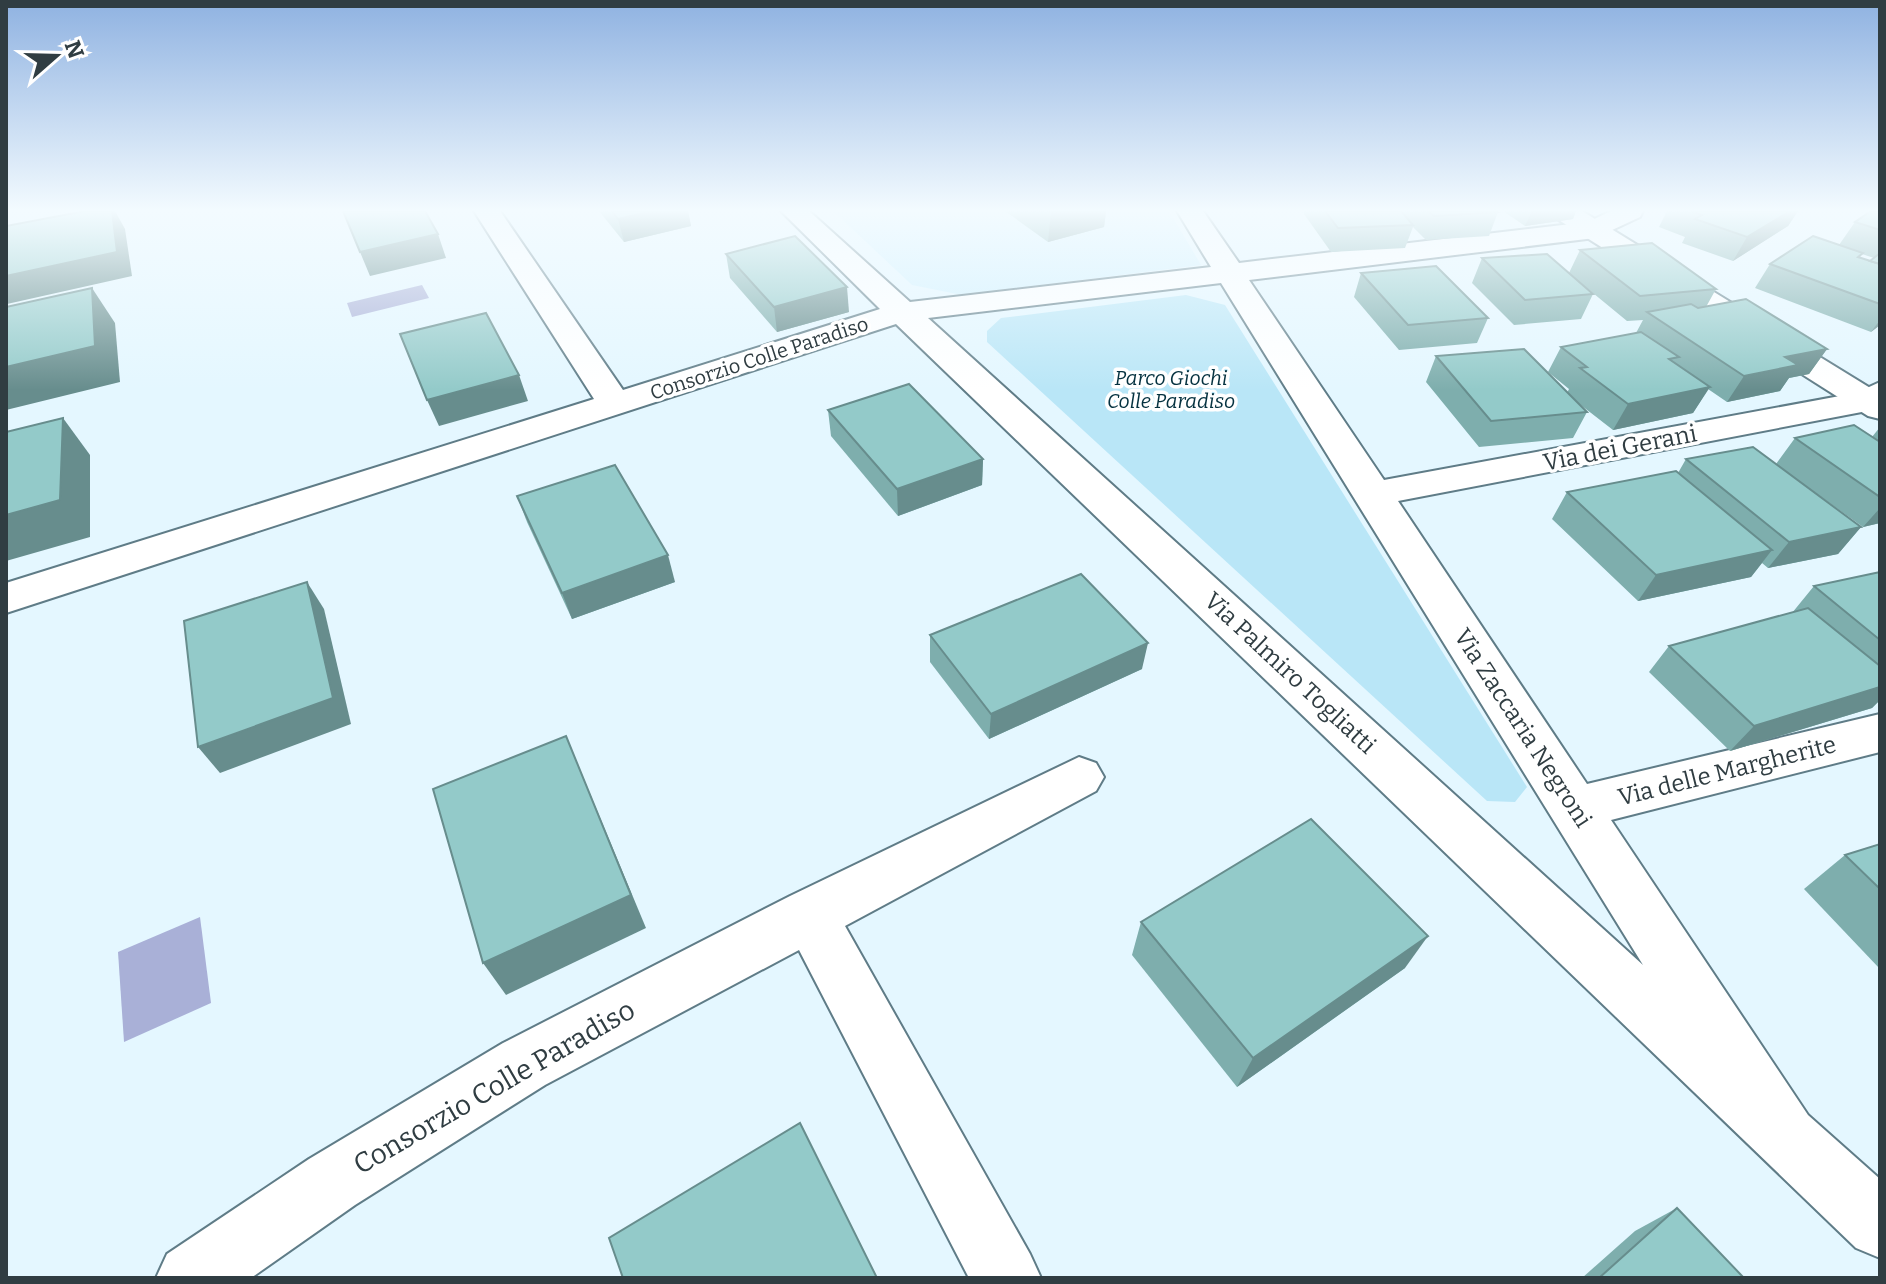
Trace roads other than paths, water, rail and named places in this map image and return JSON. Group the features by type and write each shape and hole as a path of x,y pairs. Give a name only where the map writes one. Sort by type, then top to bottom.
{"street":[{"path":"527,271 615,404"},
{"name":"Via Palmiro Togliatti","path":"859,271 1786,1137"},
{"name":"Consorzio Colle Paradiso","path":"6,598 903,312 1248,271"},
{"path":"1663,271 1876,400"},
{"name":"Via Zaccaria Negroni","path":"1230,273 1786,1137 1880,1224"},
{"name":"Via dei Gerani","path":"1373,494 1876,400"},
{"name":"Via delle Margherite","path":"1575,808 1880,733"},
{"name":"Consorzio Colle Paradiso","path":"191,1278 332,1182 524,1064 1079,777"},
{"path":"809,914 1006,1278"}],"park label":[{"name":"Parco Giochi Colle Paradiso","path":"1171,390"}]}
